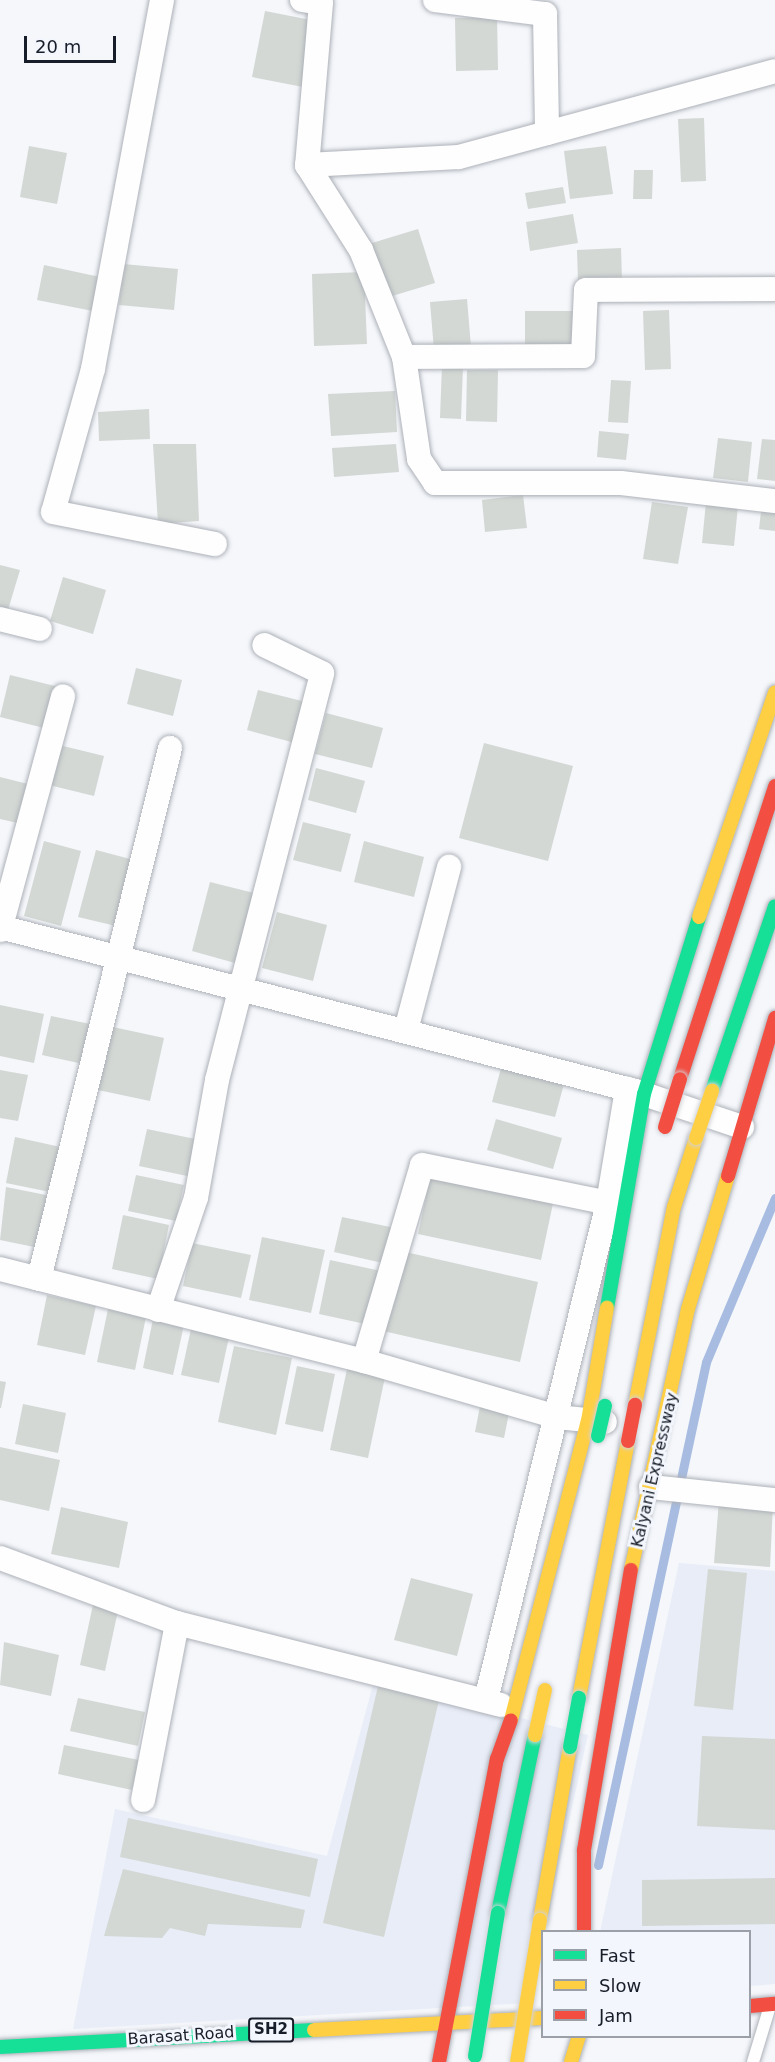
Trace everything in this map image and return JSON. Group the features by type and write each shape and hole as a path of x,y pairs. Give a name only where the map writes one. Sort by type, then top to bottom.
{"main road":[{"path":"586,1494 597,1421 636,1091 744,774 775,692"},
{"path":"663,1132 775,786"},
{"path":"517,2062 570,1747 674,1207 775,906"},
{"name":"Kalyani Expressway","path":"584,1930 584,1850 614,1647 661,1488 666,1427 688,1309 775,1018"},
{"path":"439,2062 444,2021 497,1759 515,1709 615,1360"},
{"path":"474,2059 498,1912 546,1685"},
{"path":"751,2006 773,2004"},
{"name":"Barasat Road","path":"0,2047 444,2021 541,2018"},
{"path":"572,2062 579,2038"}],"street":[{"path":"162,0 93,369 53,513 215,544"},
{"path":"302,0 321,3 307,165 361,250 404,357 419,459 435,483 621,483 775,501"},
{"path":"435,0 545,14 547,133"},
{"path":"307,165 459,157 775,71"},
{"path":"404,357 582,356 586,290 775,289"},
{"path":"0,618 40,629"},
{"path":"158,1310 196,1198 241,987 322,673 264,645"},
{"path":"63,696 0,928 241,987 636,1091 742,1127"},
{"path":"39,1279 170,748"},
{"path":"406,1030 449,867"},
{"path":"486,1700 636,1091"},
{"path":"364,1361 422,1166 608,1203"},
{"path":"0,1269 364,1361 557,1417 666,1427"},
{"path":"661,1488 775,1500"},
{"path":"0,1558 177,1623 515,1709 603,1728"},
{"path":"143,1800 177,1623"}],"lane":[{"path":"753,2062 773,2004"}],"shaded area":[{"path":"679,1563 775,1571 775,1984 751,1986 751,1930 600,1930"},
{"path":"374,1681 588,1735 545,1930 541,1930 541,1948 529,2003 73,2029 115,1809 327,1856"}],"building":[{"path":"265,11 316,21 303,87 252,77"},
{"path":"497,17 498,70 456,71 455,18"},
{"path":"704,118 706,181 681,182 678,119"},
{"path":"29,146 67,153 57,204 20,197"},
{"path":"606,146 613,194 570,199 564,151"},
{"path":"634,170 653,170 652,199 633,199"},
{"path":"563,187 566,203 528,209 525,193"},
{"path":"573,214 578,243 530,251 526,222"},
{"path":"418,229 435,283 389,297 372,243"},
{"path":"621,248 622,280 578,282 577,250"},
{"path":"123,264 178,269 174,310 119,305"},
{"path":"44,265 100,277 93,311 37,300"},
{"path":"364,272 367,344 314,346 312,274"},
{"path":"467,299 471,347 434,350 430,302"},
{"path":"669,310 671,369 645,370 643,311"},
{"path":"525,311 573,311 573,351 525,351"},
{"path":"442,365 463,366 461,419 440,418"},
{"path":"467,370 498,370 497,422 466,421"},
{"path":"611,380 631,381 628,423 608,422"},
{"path":"395,391 397,432 331,436 328,394"},
{"path":"149,409 150,439 99,441 98,412"},
{"path":"599,431 629,434 626,460 597,457"},
{"path":"718,438 752,442 748,482 713,478"},
{"path":"762,439 775,440 775,481 757,479"},
{"path":"153,444 196,444 199,521 158,524"},
{"path":"396,444 399,472 334,477 332,448"},
{"path":"523,495 527,528 485,532 482,500"},
{"path":"652,502 688,507 678,564 643,559"},
{"path":"706,502 738,506 734,546 702,543"},
{"path":"762,503 775,505 775,531 759,529"},
{"path":"0,565 20,570 8,610 0,608"},
{"path":"63,577 106,590 93,634 50,621"},
{"path":"136,668 182,680 173,716 127,704"},
{"path":"10,675 59,687 48,729 0,717"},
{"path":"258,690 306,702 295,743 247,730"},
{"path":"326,713 383,728 372,768 315,754"},
{"path":"484,743 573,766 548,861 459,838"},
{"path":"55,744 104,756 94,796 45,784"},
{"path":"316,768 365,781 356,813 308,800"},
{"path":"0,777 32,785 22,824 0,819"},
{"path":"303,822 351,834 341,872 293,860"},
{"path":"44,841 81,851 61,926 24,916"},
{"path":"364,841 424,857 414,897 354,882"},
{"path":"96,850 134,860 116,926 78,917"},
{"path":"210,882 254,893 235,963 192,951"},
{"path":"277,912 327,925 313,981 262,968"},
{"path":"0,1005 44,1014 34,1063 0,1056"},
{"path":"51,1016 100,1026 92,1066 42,1055"},
{"path":"113,1027 164,1038 150,1101 98,1090"},
{"path":"501,1068 564,1084 555,1117 492,1102"},
{"path":"0,1070 28,1075 18,1121 0,1118"},
{"path":"496,1119 562,1138 553,1169 487,1150"},
{"path":"147,1129 200,1140 192,1177 139,1166"},
{"path":"15,1137 65,1148 55,1193 6,1183"},
{"path":"432,1168 555,1194 541,1260 418,1234"},
{"path":"136,1175 184,1185 176,1221 128,1211"},
{"path":"6,1187 51,1196 39,1248 0,1240"},
{"path":"123,1215 169,1225 158,1279 112,1269"},
{"path":"342,1217 395,1228 387,1264 334,1252"},
{"path":"262,1237 325,1250 311,1313 249,1300"},
{"path":"192,1243 251,1255 241,1298 183,1286"},
{"path":"401,1251 538,1282 520,1362 383,1331"},
{"path":"330,1260 381,1271 370,1325 319,1314"},
{"path":"47,1295 96,1306 85,1355 37,1345"},
{"path":"108,1309 146,1317 135,1370 97,1362"},
{"path":"153,1319 184,1325 173,1375 143,1368"},
{"path":"191,1329 229,1337 219,1383 181,1375"},
{"path":"234,1346 292,1358 276,1435 218,1422"},
{"path":"297,1366 335,1374 323,1432 285,1424"},
{"path":"347,1369 385,1377 368,1458 330,1450"},
{"path":"0,1381 6,1382 1,1408 0,1408"},
{"path":"23,1404 66,1413 58,1453 15,1444"},
{"path":"480,1406 509,1413 504,1438 475,1432"},
{"path":"0,1447 60,1460 49,1511 0,1500"},
{"path":"719,1500 773,1504 770,1567 714,1563"},
{"path":"61,1507 128,1522 119,1568 51,1554"},
{"path":"708,1569 747,1573 733,1710 694,1706"},
{"path":"411,1578 473,1594 457,1656 394,1640"},
{"path":"94,1600 119,1606 105,1671 80,1665"},
{"path":"4,1642 59,1655 51,1696 0,1685"},
{"path":"378,1686 439,1700 384,1937 323,1923"},
{"path":"78,1698 145,1712 138,1746 70,1731"},
{"path":"702,1736 775,1739 775,1830 697,1826"},
{"path":"64,1745 139,1760 132,1790 58,1774"},
{"path":"128,1818 318,1859 310,1897 120,1857"},
{"path":"123,1869 305,1910 301,1928 208,1924 205,1936 170,1928 162,1938 104,1936"},
{"path":"775,1878 775,1924 642,1926 642,1880"}],"waterway":[{"path":"598,1865 706,1362 775,1198"}],"traffic: fast":[{"path":"712,1091 775,906"},
{"path":"607,1308 644,1094 699,917"},
{"path":"598,1436 605,1406"},
{"path":"570,1747 579,1698"},
{"path":"498,1913 535,1735"},
{"path":"475,2056 498,1913"},
{"path":"0,2047 314,2030"}],"traffic: slow":[{"path":"699,917 775,692"},
{"path":"696,1138 712,1091"},
{"path":"635,1405 674,1207 696,1138"},
{"path":"631,1570 688,1309 728,1176"},
{"path":"511,1720 588,1421 607,1308"},
{"path":"579,1698 628,1441"},
{"path":"535,1735 545,1690"},
{"path":"540,1920 570,1747"},
{"path":"517,2062 540,1920"},
{"path":"314,2030 541,2018"},
{"path":"571,2062 578,2038"}],"traffic: jam":[{"path":"680,1079 775,786"},
{"path":"728,1176 775,1018"},
{"path":"665,1127 680,1079"},
{"path":"628,1441 635,1405"},
{"path":"584,1930 584,1850 631,1570"},
{"path":"439,2062 497,1759 511,1720"},
{"path":"751,2006 775,2004"}]}
